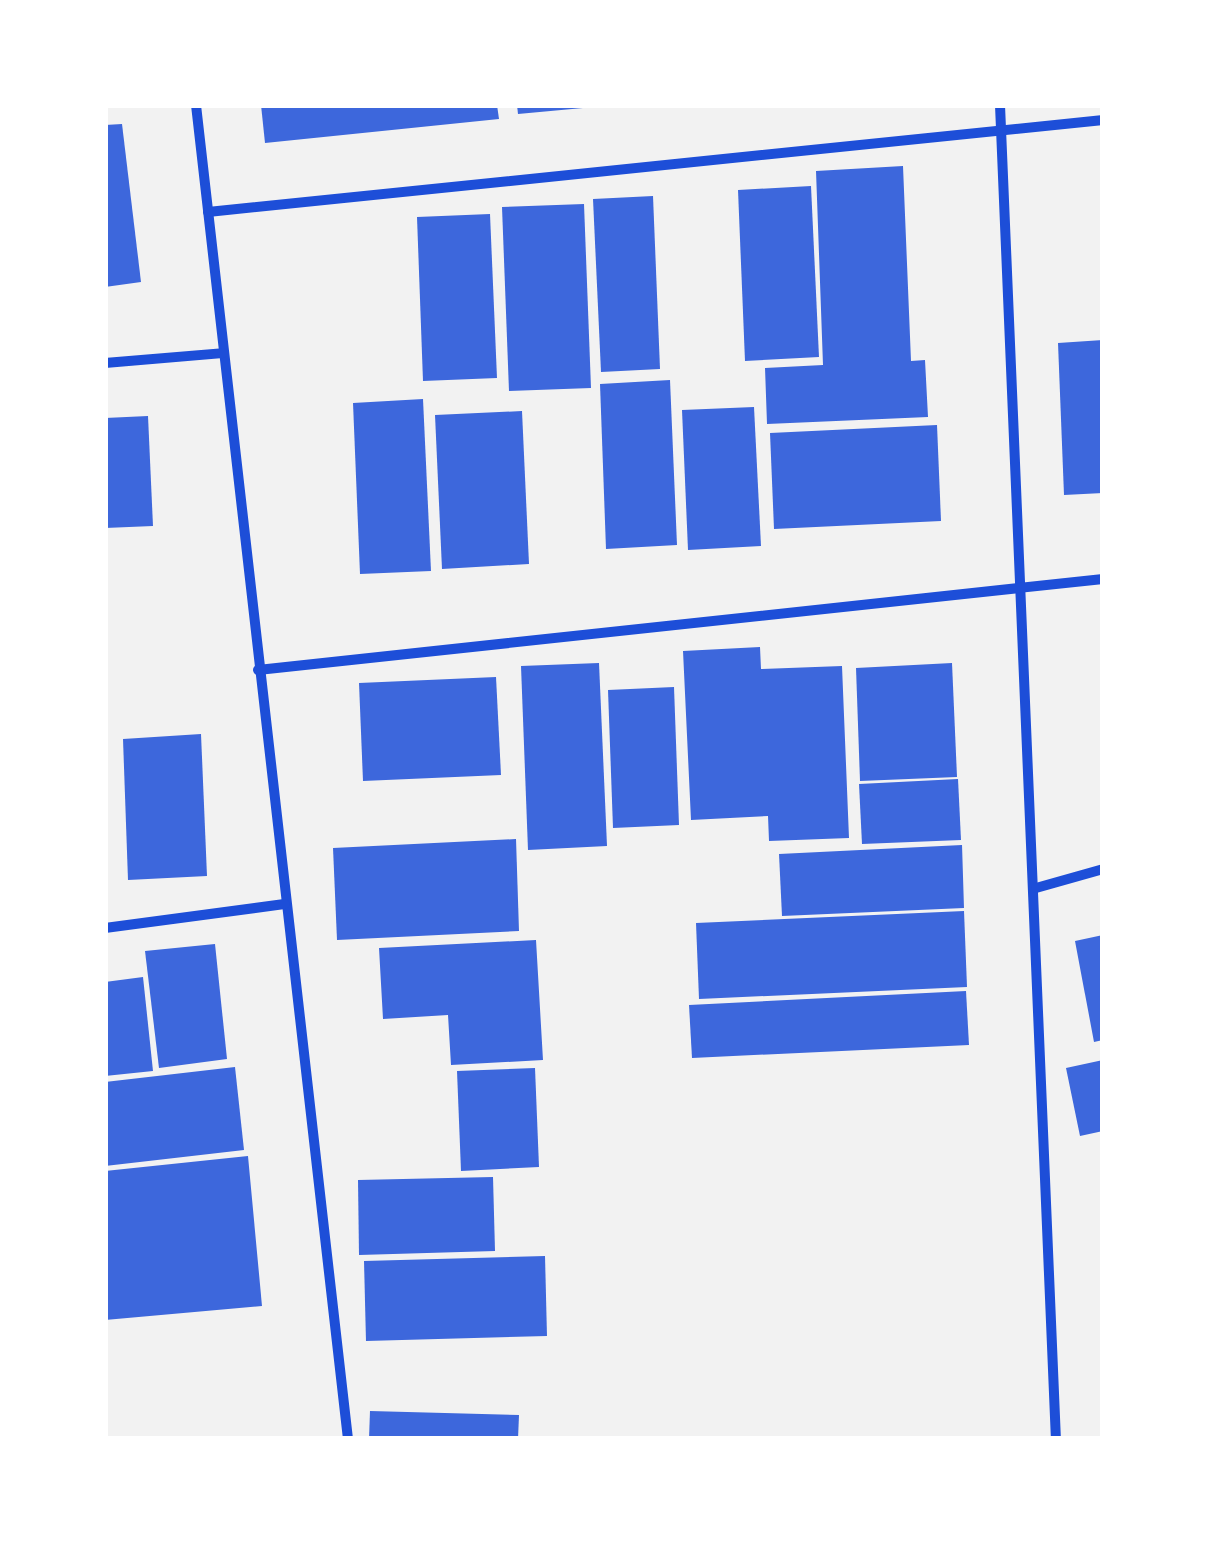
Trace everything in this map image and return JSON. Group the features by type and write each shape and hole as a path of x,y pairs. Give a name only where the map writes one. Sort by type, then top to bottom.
{"street":[{"path":"196,105 284,904 348,1439"},
{"path":"1000,105 1016,589 1036,888 1056,1439"},
{"path":"208,212 1000,135 1103,120"},
{"path":"105,363 223,353"},
{"path":"258,670 1103,579"},
{"path":"1036,888 1103,869"},
{"path":"105,928 284,904"}],"building":[{"path":"261,105 497,105 499,119 265,143"},
{"path":"517,105 583,105 583,108 518,114"},
{"path":"122,124 141,282 105,287 105,125"},
{"path":"903,166 911,361 925,360 928,417 767,424 765,368 823,365 816,171"},
{"path":"811,186 819,357 745,361 738,190"},
{"path":"653,196 660,369 601,372 593,199"},
{"path":"584,204 591,388 509,391 502,207"},
{"path":"490,214 497,378 423,381 417,217"},
{"path":"1103,340 1103,493 1064,495 1058,343"},
{"path":"670,380 677,545 606,549 600,384"},
{"path":"423,399 431,571 360,574 353,403"},
{"path":"754,407 761,546 688,550 682,410"},
{"path":"522,411 529,564 442,569 435,415"},
{"path":"148,416 153,526 105,528 105,418"},
{"path":"937,425 941,521 774,529 770,433"},
{"path":"760,647 761,669 842,666 849,838 769,841 768,816 691,820 683,651"},
{"path":"599,663 607,846 528,850 521,666"},
{"path":"952,663 957,777 860,781 856,668"},
{"path":"496,677 501,775 363,781 359,683"},
{"path":"674,687 679,825 613,828 608,690"},
{"path":"201,734 207,876 128,880 123,739"},
{"path":"958,779 961,840 862,844 859,784"},
{"path":"516,839 519,931 337,940 333,848"},
{"path":"962,845 964,908 782,916 779,854"},
{"path":"964,911 967,987 699,999 696,923"},
{"path":"1103,935 1103,1040 1094,1042 1075,941"},
{"path":"536,940 543,1060 451,1065 448,1015 383,1019 379,948"},
{"path":"215,944 227,1059 159,1068 145,951"},
{"path":"143,977 153,1071 105,1076 105,982"},
{"path":"966,991 969,1045 692,1058 689,1005"},
{"path":"1103,1060 1103,1131 1080,1136 1066,1068"},
{"path":"235,1067 244,1150 105,1166 105,1082"},
{"path":"535,1068 539,1167 461,1171 457,1071"},
{"path":"248,1156 262,1306 105,1320 105,1171"},
{"path":"493,1177 495,1251 359,1255 358,1180"},
{"path":"545,1256 547,1336 366,1341 364,1261"},
{"path":"370,1411 519,1415 518,1439 369,1439"}]}
